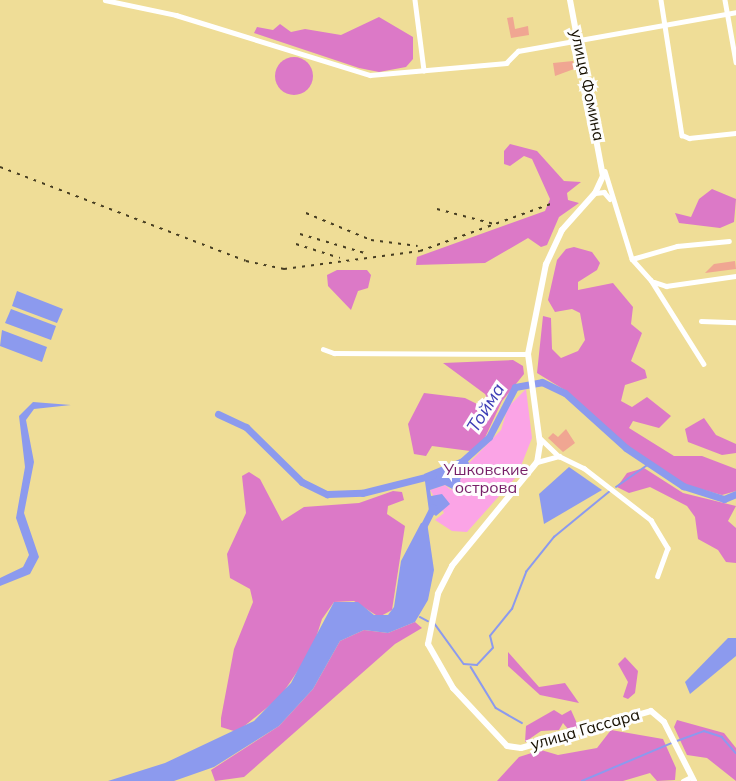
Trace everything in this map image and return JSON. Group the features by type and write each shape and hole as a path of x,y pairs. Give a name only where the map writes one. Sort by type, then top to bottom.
{"main road":[{"name":"улица Фомина","path":"570,0 604,170"},
{"path":"537,462 539,437 528,354 550,251 565,225 595,193 604,170"},
{"name":"улица Гассара","path":"537,462 467,542 447,574 429,632 433,658 492,734 510,747 645,711 656,713 668,729 692,779"}],"street":[{"path":"105,0 176,15 361,74 506,63 518,51 736,12"},
{"path":"415,0 424,70"},
{"path":"661,0 683,136 736,133"},
{"path":"725,0 736,62"},
{"path":"604,170 632,259 651,280 704,364"},
{"path":"595,193 604,192 613,202"},
{"path":"632,259 676,246 729,241"},
{"path":"651,280 666,285 736,276"},
{"path":"701,321 736,322"},
{"path":"323,349 334,353 528,354"},
{"path":"539,437 559,456 636,506 664,536 667,559 658,576"},
{"path":"537,462 559,456"},
{"path":"683,781 692,779"}],"green space":[{"name":"Ушковские острова","path":"526,389 532,438 517,476 467,532 452,531 435,520 444,513 430,490 445,485 451,490 460,480 469,463 501,430 508,407"}],"shaded area":[{"path":"379,17 413,37 413,59 406,67 379,72 359,68 254,33 257,27 273,30 280,24 291,32 305,29 341,35"},
{"path":"294,57 307,63 313,76 307,89 294,95 281,89 275,76 281,63"},
{"path":"510,144 537,151 564,181 581,182 567,193 568,200 579,203 559,217 547,245 541,247 528,238 485,263 416,265 417,257 545,211 550,199 532,159 524,156 510,166 504,164 504,151"},
{"path":"712,189 736,199 734,222 720,228 679,223 675,213 691,217 699,199"},
{"path":"574,247 592,252 600,263 597,270 578,282 578,290 613,283 633,307 631,324 642,333 631,361 645,370 647,378 625,385 621,401 632,407 647,397 671,416 659,428 633,421 629,428 674,456 702,456 736,469 736,491 722,495 686,485 634,453 568,392 537,373 543,316 551,318 552,349 561,358 578,351 585,340 580,313 572,309 555,312 548,300 557,260 566,249"},
{"path":"337,270 367,270 371,275 368,288 358,291 351,310 328,286 327,275"},
{"path":"513,360 523,366 524,374 502,401 482,444 470,451 432,446 426,456 414,454 408,424 424,393 465,398 485,408 490,403 485,394 443,363"},
{"path":"704,418 716,435 736,444 736,453 722,455 688,442 685,429"},
{"path":"644,468 683,493 736,506 728,521 736,528 736,563 726,562 718,550 698,539 695,517 687,506 650,487 629,493 617,487 627,473"},
{"path":"249,472 260,479 282,521 304,507 359,503 393,491 402,492 404,500 388,506 387,514 405,526 392,610 379,617 354,601 334,602 322,619 312,650 280,697 237,732 221,727 221,718 234,649 253,602 250,589 230,578 227,554 246,513 242,476"},
{"path":"415,622 422,628 395,644 244,777 215,781 211,770 279,726 313,689 340,641 364,630 388,633"},
{"path":"508,652 539,687 565,683 579,703 540,695 508,666"},
{"path":"625,657 638,671 635,693 628,699 623,697 628,682 618,664"},
{"path":"554,710 562,715 571,710 579,728 568,729 563,723 559,730 541,731 525,742 526,726"},
{"path":"677,720 724,733 736,748 736,781 707,758 687,755 674,727"},
{"path":"611,730 663,739 676,768 675,780 657,781 650,773 623,781 497,781 519,757 541,750 558,755 597,748"}],"water":[{"path":"17,291 63,309 57,323 12,306"},
{"path":"11,309 56,326 51,340 5,323"},
{"path":"2,330 47,347 42,362 0,346"},
{"path":"33,402 71,405 34,409 26,420 34,462 24,513 39,557 30,574 0,586 0,578 23,567 29,555 16,518 25,467 19,416"},
{"path":"465,457 469,463 460,480 462,489 458,492 445,485 430,490 431,496 442,494 450,504 436,516 429,511 424,474"},
{"path":"569,467 602,490 544,524 539,494"},
{"path":"427,522 434,570 428,600 415,622 388,633 364,630 340,641 313,689 279,726 214,767 174,781 108,781 165,763 254,721 291,683 334,602 358,602 374,615 388,615 394,607 401,561 421,523"},
{"path":"728,638 736,638 736,656 690,694 685,682"}],"building":[{"path":"513,17 515,29 528,26 529,35 511,38 507,18"},
{"path":"573,61 574,69 555,76 553,63"},
{"path":"735,261 736,269 705,273 714,264"},
{"path":"566,429 575,443 563,452 548,438 553,433 558,437"}],"waterway":[{"name":"Тойма","path":"459,464 489,437 515,387 542,382 565,393 626,448 683,486 724,499 736,494"},
{"path":"218,414 246,427 302,482 327,494 362,493 433,475"},
{"path":"616,487 649,464"},
{"path":"435,624 464,664 477,665 493,648 490,636 512,609 526,572 554,537 610,491"},
{"name":"Тойма","path":"423,527 433,507"},
{"path":"420,617 428,621"},
{"path":"471,667 496,708 522,723"},
{"path":"677,741 704,731 722,737 736,753"},
{"path":"582,781 672,743"}],"railway":[{"path":"0,167 246,261 284,269 420,251 553,203"},
{"path":"437,209 494,224"},
{"path":"306,213 371,240 418,246"},
{"path":"300,234 368,254"},
{"path":"296,244 340,258"}]}
